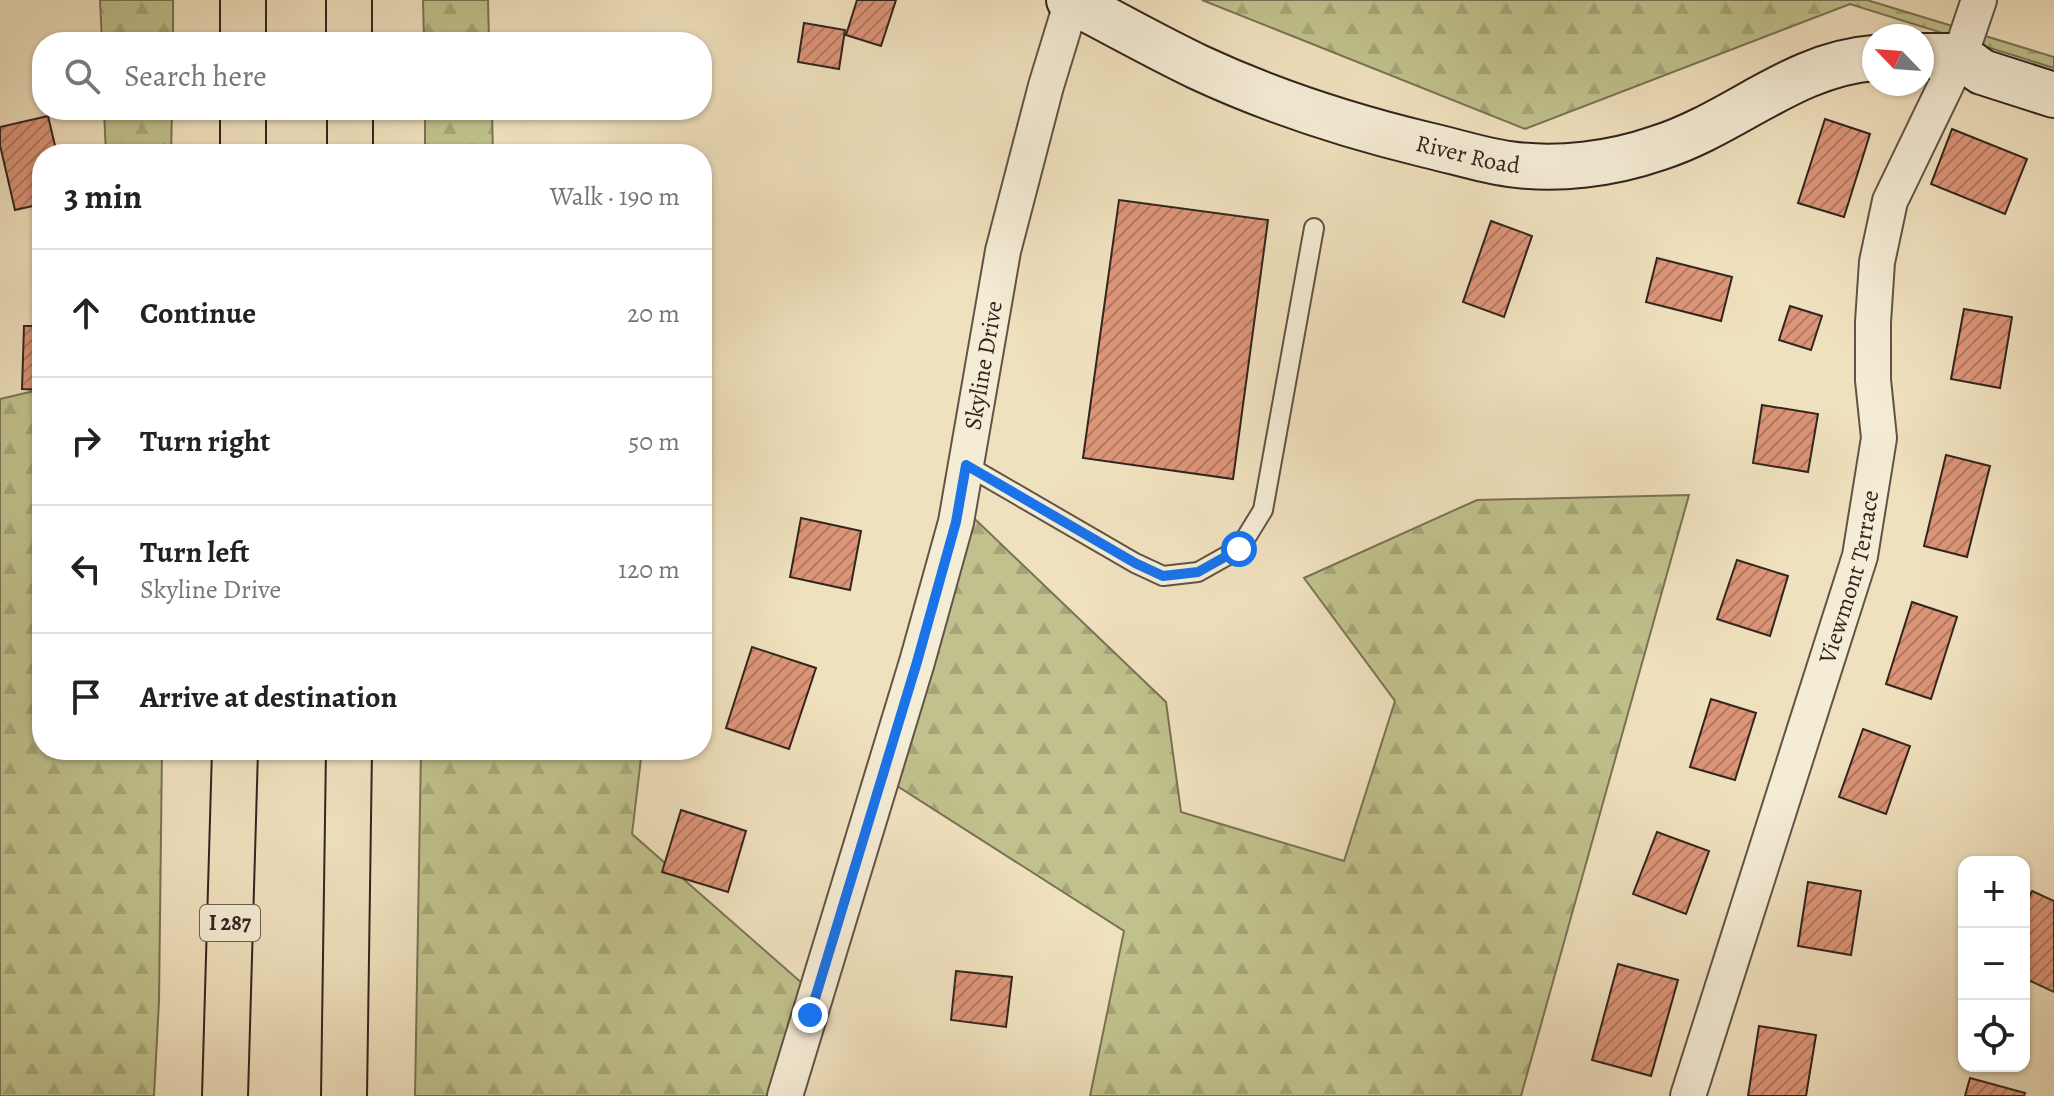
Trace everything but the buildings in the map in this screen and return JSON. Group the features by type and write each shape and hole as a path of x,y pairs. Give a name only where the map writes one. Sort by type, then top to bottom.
{"highway":[{"path":"243,0 243,32"},
{"path":"349,0 349,32"},
{"path":"243,120 243,144"},
{"path":"350,120 350,144"},
{"name":"I 287","path":"225,1096 235,760"},
{"path":"344,1096 349,760"}],"street":[{"name":"Viewmont Terrace","path":"1688,1096 1860,556 1879,438 1873,380 1873,322 1877,262 1890,201 1941,56 1979,0"},
{"name":"River Road","path":"1070,1 1199,67 1279,100 1379,133 1510,164 1574,166 1617,160 1659,148 1699,132 1792,80 1832,65 1862,60"},
{"name":"Skyline Drive","path":"785,1096 917,662 956,522 1003,251 1070,1"},
{"path":"1941,56 2054,95"}],"lane":[{"path":"966,465 1135,563 1163,576 1198,572 1239,549 1263,510 1314,228"}],"green space":[{"path":"100,0 173,0 173,32 102,32"},
{"path":"423,0 488,0 489,32 424,32"},
{"path":"1202,0 1867,0 2054,57 2054,68 1934,30 1934,24 1914,24 1850,4 1525,129"},
{"path":"104,120 172,120 171,144 106,144"},
{"path":"425,120 492,120 493,144 425,144"},
{"path":"32,391 32,760 162,760 159,1001 154,1096 0,1096 0,399"},
{"path":"1689,495 1521,1096 1090,1096 1124,931 891,782 954,499 1166,702 1181,812 1344,861 1395,701 1304,578 1477,500"},
{"path":"421,760 641,760 632,834 827,1005 795,1096 415,1096"}],"route":[{"path":"810,1015 917,662 956,522 966,465 1135,563 1163,576 1198,572 1239,549"}]}
